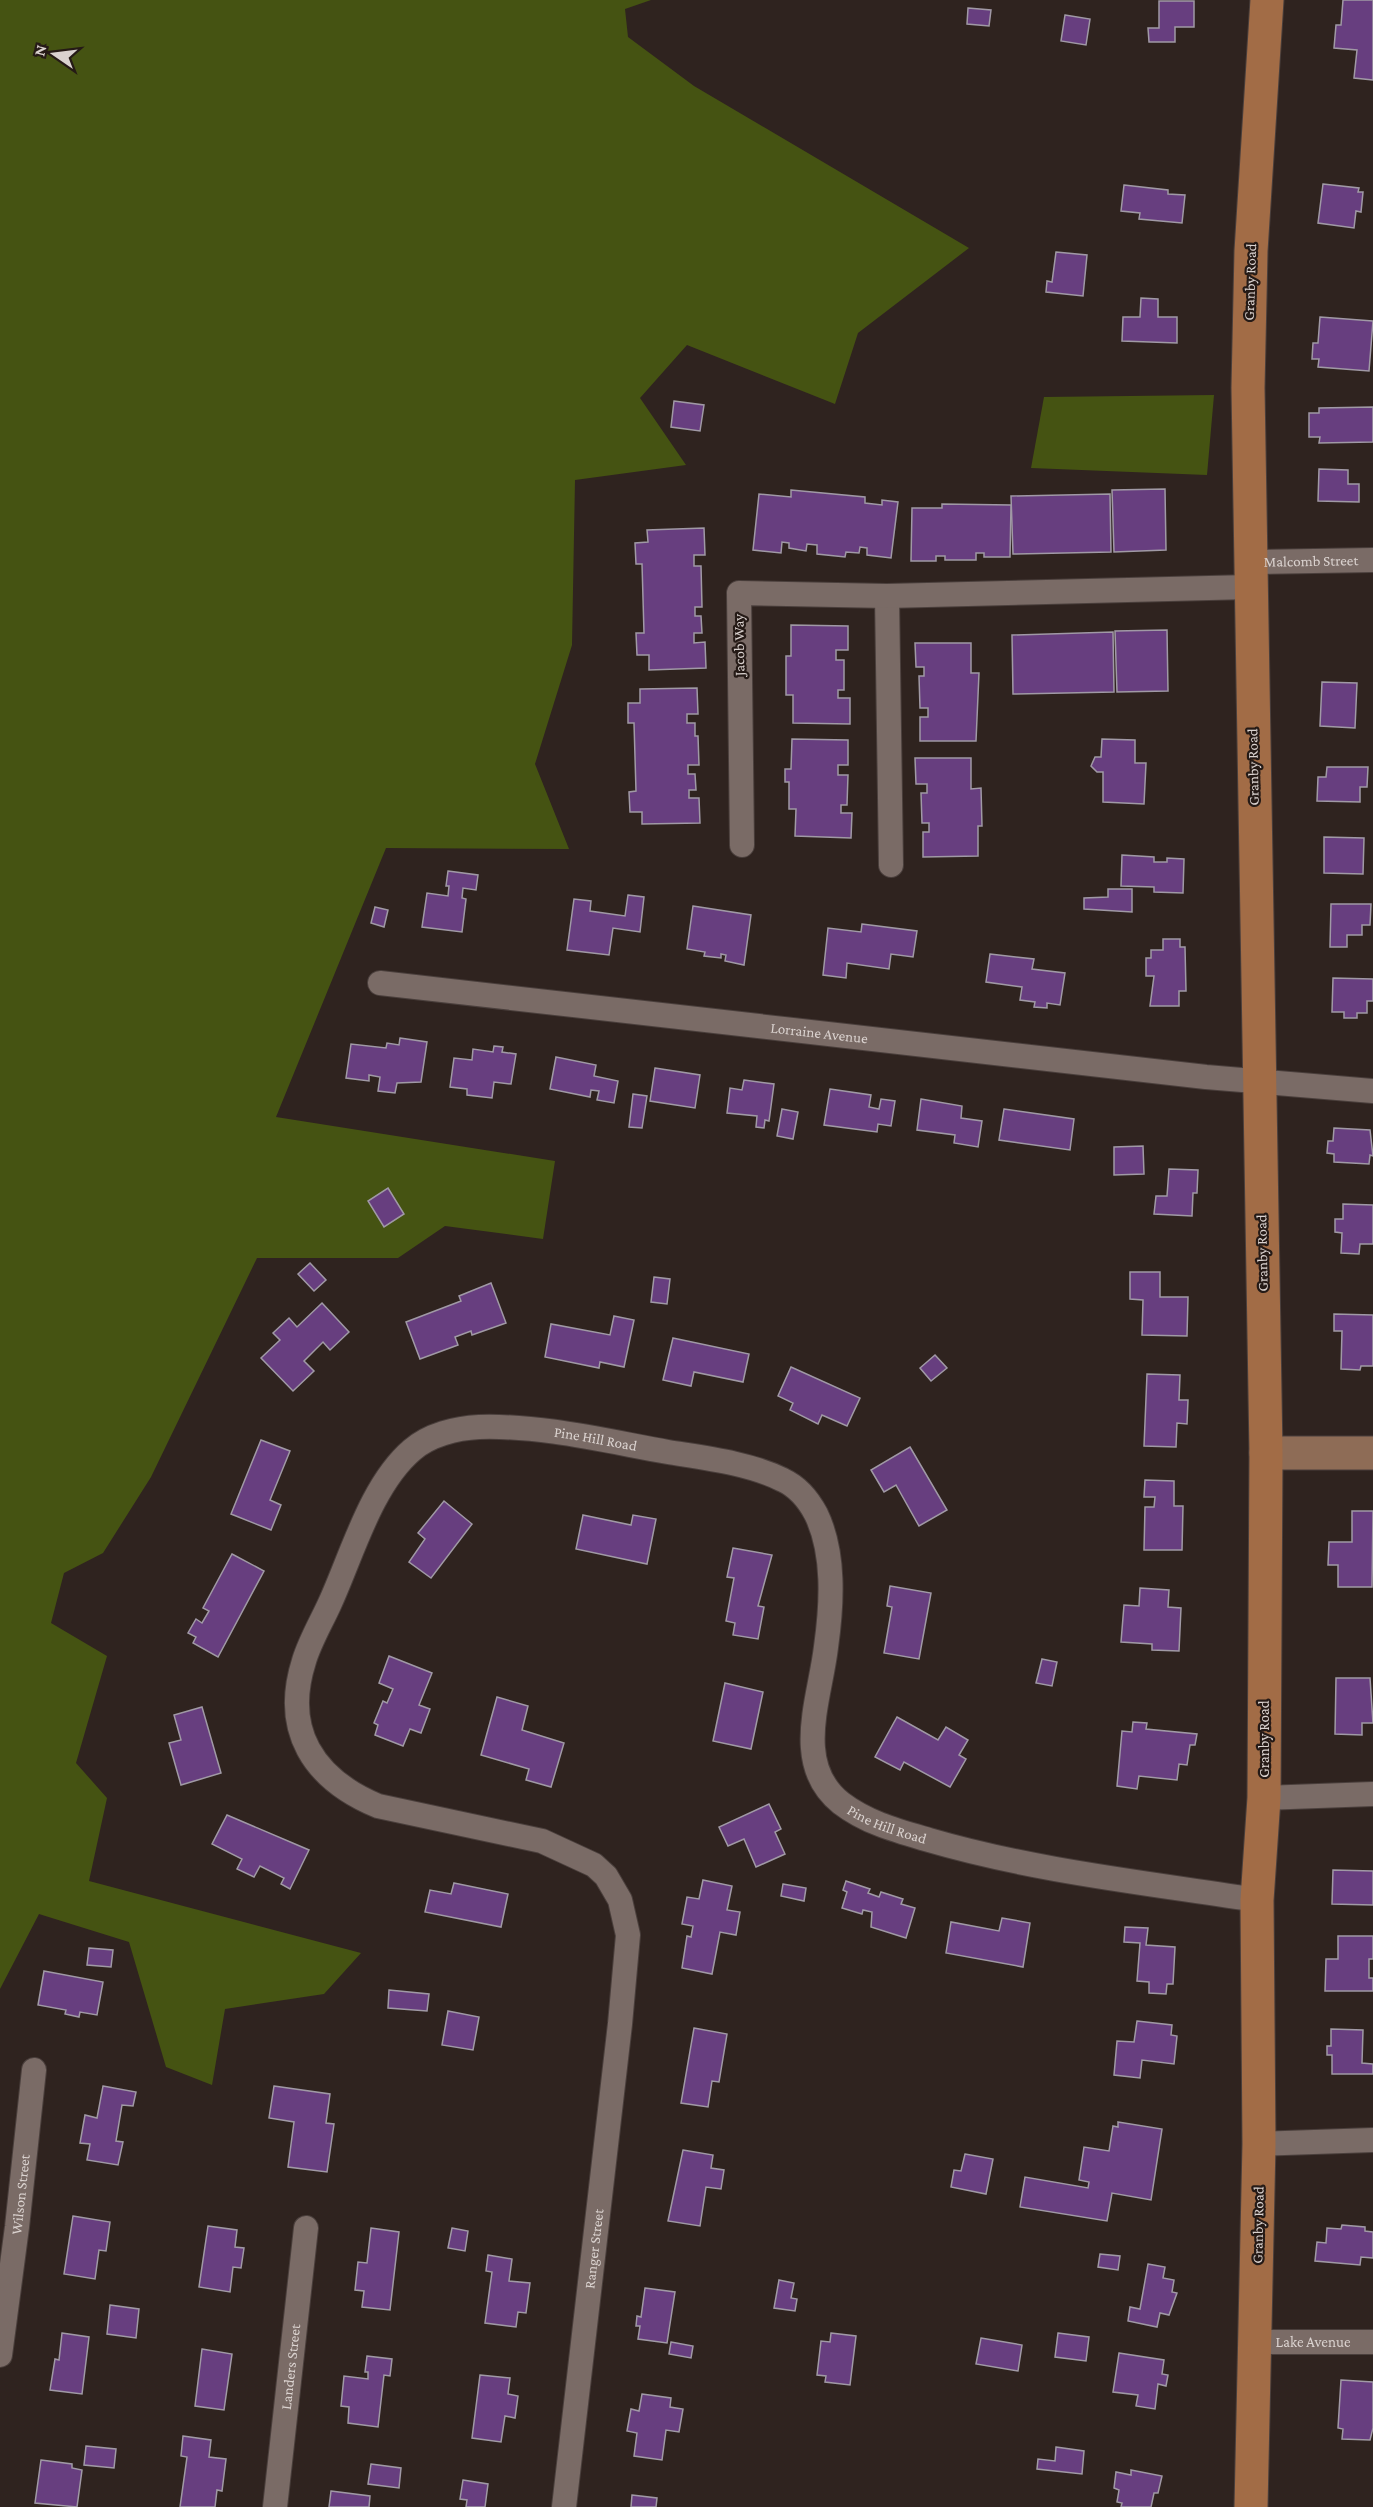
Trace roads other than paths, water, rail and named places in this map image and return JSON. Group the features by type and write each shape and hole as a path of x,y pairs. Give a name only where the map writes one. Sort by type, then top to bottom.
{"main road":[{"name":"Granby Road","path":"1251,2507 1259,2144 1257,1900 1264,1798 1266,1453 1249,575 1249,304 1267,0"}],"street":[{"name":"Malcomb Street","path":"1249,575 1373,560"},
{"name":"Jacob Way","path":"742,845 739,592 887,597 1249,575"},
{"path":"887,597 891,865"},
{"name":"Lorraine Avenue","path":"380,983 1259,1081 1373,1090"},
{"name":"Pine Hill Road","path":"623,1990 628,1935 625,1912 614,1887 594,1865 542,1841 378,1806 338,1784 318,1766 303,1738 296,1707 300,1674 308,1650 356,1540 396,1466 413,1449 442,1434 476,1427 536,1430 717,1460 782,1479 799,1490 809,1502 823,1531 827,1549 829,1617 813,1728 814,1763 819,1779 830,1793 858,1815 878,1825 957,1848 1071,1871 1257,1900"},
{"path":"1266,1453 1373,1453"},
{"path":"1264,1798 1373,1794"},
{"name":"Ranger Street","path":"564,2507 623,1990"},
{"name":"Wilson Street","path":"0,2355 34,2070"},
{"path":"1259,2144 1373,2140"},
{"name":"Landers Street","path":"275,2507 306,2228"},
{"name":"Lake Avenue","path":"1255,2342 1373,2342"}]}
